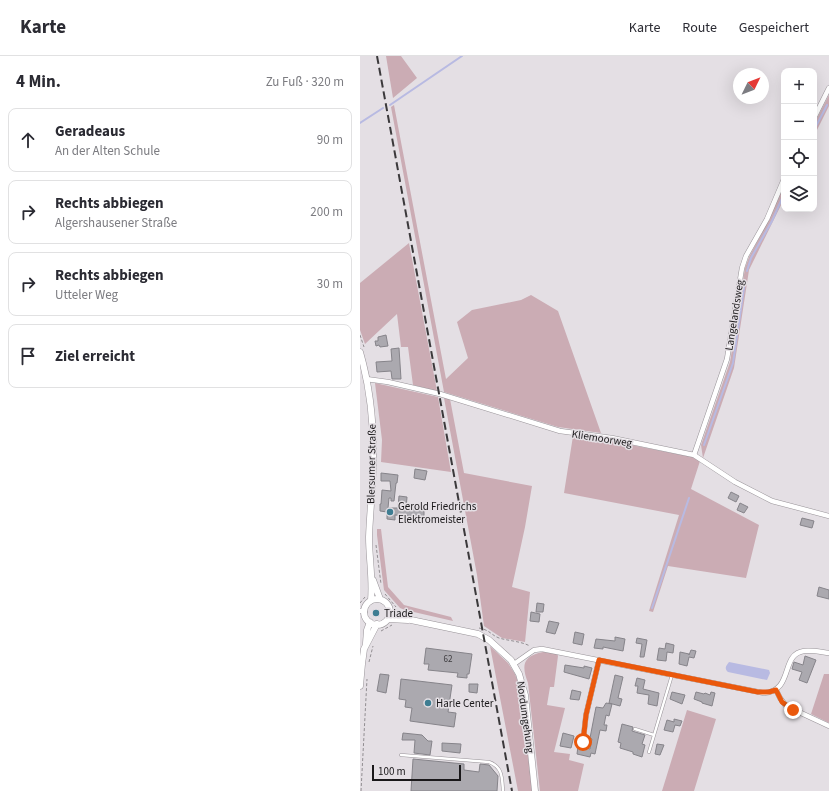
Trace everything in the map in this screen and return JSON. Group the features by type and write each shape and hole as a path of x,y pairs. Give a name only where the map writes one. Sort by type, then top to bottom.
{"main road":[{"name":"Blersumer Straße","path":"360,352 366,379 373,431 369,545 372,576 371,600"},
{"name":"Blersumer Straße","path":"372,576 380,599"},
{"path":"380,599 387,603 390,611 388,619 385,622 378,624 370,622 362,611 371,600 380,599"},
{"name":"Nordumgehung","path":"390,611 411,620"},
{"name":"Nordumgehung","path":"388,619 411,620 478,634 498,646 506,653 519,674 525,695 535,791"},
{"path":"360,686 367,630 370,622"},
{"path":"366,644 378,624"}],"street":[{"path":"817,112 829,88"},
{"name":"Langelandsweg","path":"694,455 727,359 742,268 746,256 767,219 781,186"},
{"name":"Kliemoorweg","path":"366,379 388,382 440,394 560,431 612,438 694,455 736,482 772,501 829,516"},
{"path":"514,664 534,650 542,649 758,692 769,692 776,690 783,682 791,660 796,654 804,651 829,653"},
{"path":"583,742 587,709 599,660"},
{"path":"776,690 786,706 829,726"}],"lane":[{"path":"649,752 672,675"},
{"path":"635,729 654,735"},
{"path":"401,755 489,762 495,764 499,767 504,791"}],"path":[{"path":"360,603 366,595"},
{"path":"378,633 393,625"},
{"path":"368,665 374,641"},
{"path":"361,791 368,673"}],"shaded area":[{"path":"386,56 401,56 417,78 393,98"},
{"path":"829,95 829,106 817,130 817,118"},
{"path":"394,105 446,379 468,358 457,322 472,310 521,300 531,295 558,311 601,433 558,427 444,392 391,107"},
{"path":"781,192 781,205 749,270 734,368 703,458 701,445 730,362 745,268 749,257 767,223"},
{"path":"409,243 437,391 413,385 408,347 401,347 397,314 365,344 360,330 360,283"},
{"path":"375,383 438,397 451,472 381,462 382,440"},
{"path":"444,398 450,399 464,473 532,486 512,587 530,592 525,642 502,638 484,626 477,575"},
{"path":"573,436 611,441 692,457 700,461 691,489 759,525 746,578 668,566 653,612 649,611 679,515 564,493"},
{"path":"377,529 381,529 388,587 404,605 451,617 453,621 400,608 384,590"},
{"path":"490,646 508,663 515,674 521,690 532,791 518,791"},
{"path":"543,652 557,653 558,656 554,687 550,687 547,705 565,708 554,752 570,754 569,760 584,764 578,791 540,791 528,683 524,666 525,662 531,656"},
{"path":"824,674 829,674 829,723 811,714"},
{"path":"687,710 716,719 694,791 662,791"}],"water":[{"path":"729,662 769,670 770,673 767,680 728,672 726,667"}],"building":[{"path":"386,335 388,346 376,346 375,341 378,341 378,337"},
{"path":"399,348 401,379 392,379 391,371 377,372 376,362 392,361 391,349"},
{"path":"415,469 427,471 425,480 414,478"},
{"path":"381,473 398,475 394,501 391,501 391,498 389,498 388,508 398,508 399,496 407,497 406,509 424,510 424,517 395,515 395,520 387,519 387,512 380,511 380,504 382,490 391,491 390,481 381,481"},
{"path":"731,492 739,496 736,502 728,498"},
{"path":"740,503 748,507 744,513 737,510"},
{"path":"802,518 814,521 812,528 800,525"},
{"path":"819,587 829,590 829,599 817,596"},
{"path":"537,603 544,604 543,612 536,612"},
{"path":"531,612 540,614 539,622 530,621"},
{"path":"549,621 559,623 555,634 546,632"},
{"path":"575,632 584,634 582,645 573,643"},
{"path":"615,637 625,639 623,651 603,647 603,649 594,648 596,639 615,641"},
{"path":"637,638 647,640 644,657 640,657 642,644 636,643"},
{"path":"666,643 674,645 673,653 667,652 666,661 657,660 659,648 665,649"},
{"path":"426,648 472,654 467,678 457,677 458,673 428,670 429,664 424,664"},
{"path":"691,650 696,651 694,658 689,657 687,666 679,664 680,652 689,655"},
{"path":"805,656 816,660 807,683 799,680 802,672 792,669 794,662 803,665"},
{"path":"565,665 592,668 589,679 564,672"},
{"path":"380,674 389,675 386,693 377,691"},
{"path":"615,675 623,677 618,698 622,699 620,706 609,703"},
{"path":"637,678 645,680 643,689 659,693 657,706 648,704 649,695 637,693 638,686 635,686"},
{"name":"Harle Center","path":"401,679 452,685 448,712 456,713 454,727 410,721 412,708 405,707 406,700 399,699"},
{"path":"469,684 478,684 477,693 469,692"},
{"path":"572,690 581,692 579,700 570,699"},
{"path":"672,692 685,695 682,704 670,699"},
{"path":"696,692 710,695 711,692 715,693 712,706 694,699"},
{"path":"606,703 612,704 609,716 606,715 604,725 607,725 606,731 600,730 595,754 591,753 590,757 577,754 578,746 590,749 592,739 590,738 596,707 603,708"},
{"path":"674,719 682,721 680,726 675,725 673,732 664,730 667,720 674,722"},
{"path":"622,724 633,727 632,731 645,735 642,744 645,745 642,757 633,754 633,752 620,748 621,743 618,742"},
{"path":"403,733 422,735 428,741 432,741 430,755 414,753 415,740 402,740"},
{"path":"563,733 574,736 571,748 560,746"},
{"path":"442,743 461,744 460,753 442,751"},
{"path":"657,744 664,745 660,755 655,754"},
{"path":"413,759 464,764 464,770 479,772 480,764 489,765 498,776 497,791 411,791"}],"waterway":[{"path":"390,105 462,56"},
{"path":"817,124 827,105"},
{"path":"360,123 383,108"},
{"path":"747,271 751,258 772,221 781,201"},
{"path":"704,445 733,363 745,281"},
{"path":"652,608 689,498"}],"railway":[{"path":"377,56 512,791"}],"place":[{"name":"Gerold Friedrichs Elektromeister","path":"390,512"},
{"name":"Triade","path":"376,613"},
{"name":"Harle Center","path":"428,703"}],"route":[{"path":"583,742 586,715 599,660 758,692 764,693 776,690 782,702 793,710"}]}
